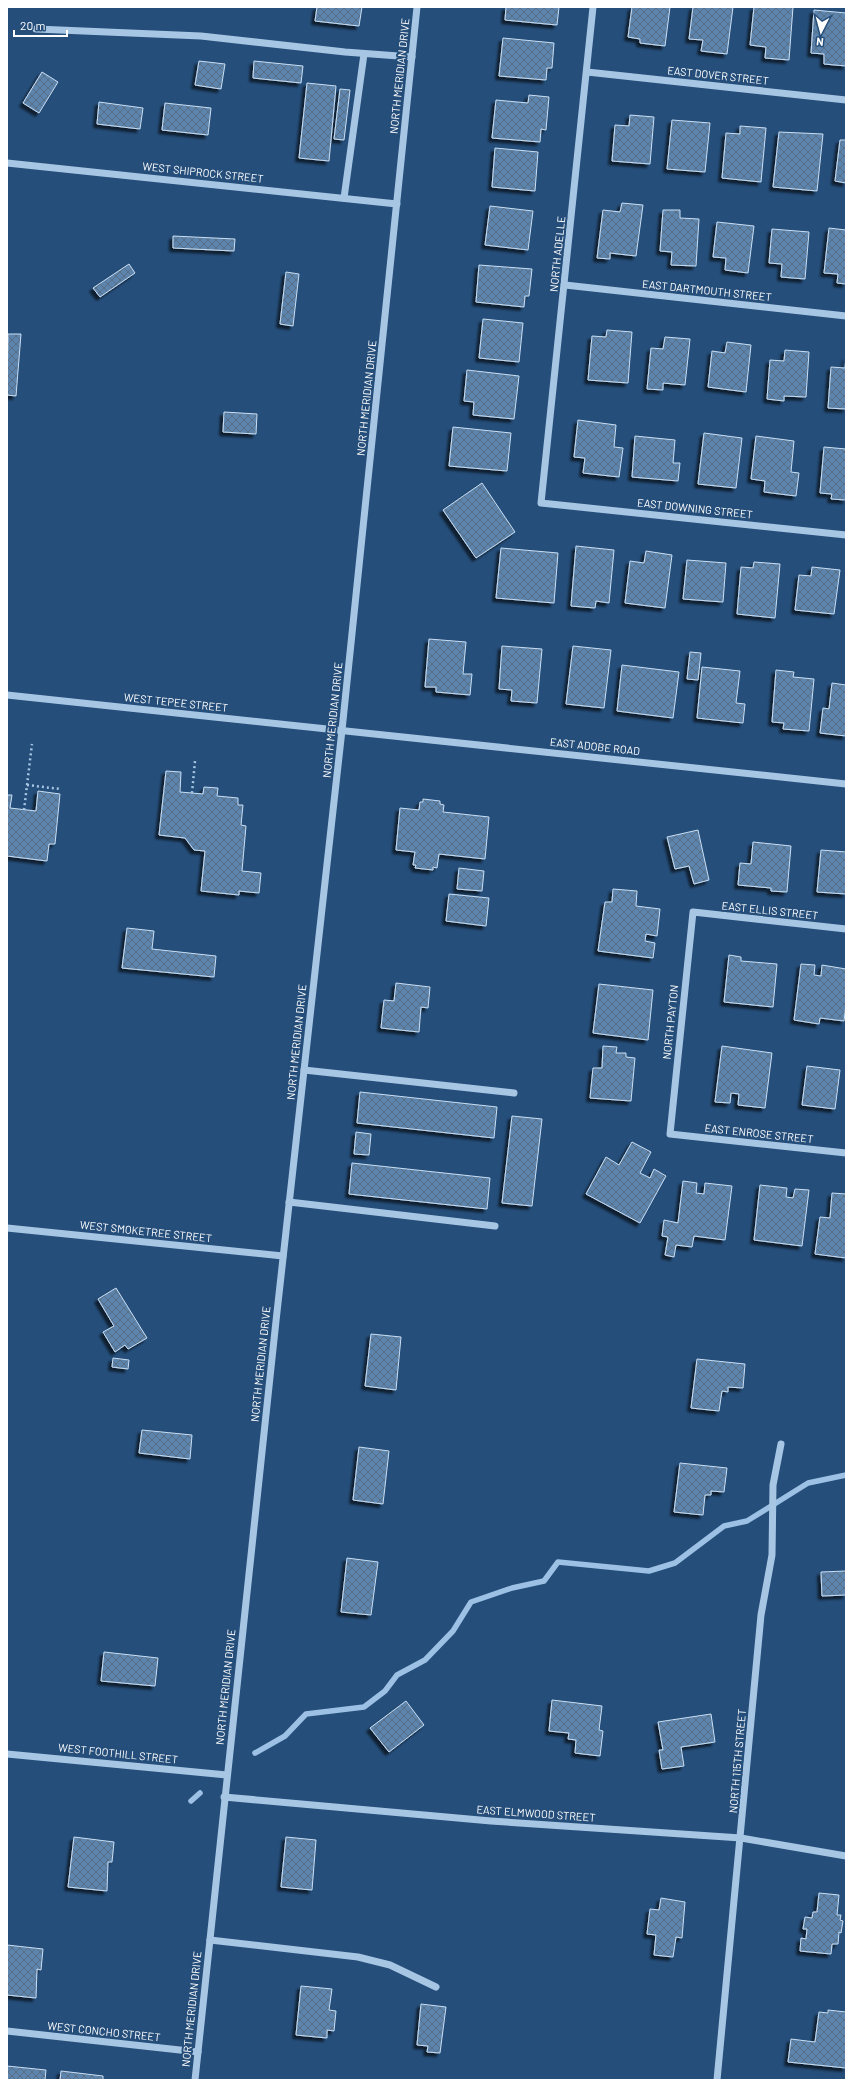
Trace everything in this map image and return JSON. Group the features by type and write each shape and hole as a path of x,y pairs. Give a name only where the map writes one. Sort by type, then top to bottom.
{"street":[{"name":"NORTH MERIDIAN DRIVE","path":"195,2080 224,1797 342,730 417,7"},
{"name":"NORTH ADELLE","path":"541,503 593,7"},
{"path":"36,29 201,36 364,54 412,57"},
{"path":"344,198 364,54"},
{"name":"EAST DOVER STREET","path":"587,72 846,100"},
{"name":"WEST SHIPROCK STREET","path":"7,163 397,204"},
{"name":"EAST DARTMOUTH STREET","path":"565,285 846,316"},
{"name":"EAST DOWNING STREET","path":"541,503 846,535"},
{"name":"WEST TEPEE STREET","path":"7,696 342,730"},
{"name":"EAST ADOBE ROAD","path":"342,730 846,784"},
{"name":"EAST ELLIS STREET","path":"693,912 846,929"},
{"name":"NORTH PAYTON","path":"670,1134 693,912"},
{"path":"304,1070 514,1093"},
{"name":"EAST ENROSE STREET","path":"670,1134 846,1153"},
{"path":"289,1202 495,1226"},
{"name":"WEST SMOKETREE STREET","path":"7,1228 283,1256"},
{"name":"NORTH 115TH STREET","path":"716,2080 741,1838 761,1615 772,1555 772,1485 781,1444"},
{"name":"WEST FOOTHILL STREET","path":"7,1754 227,1775"},
{"name":"EAST ELMWOOD STREET","path":"224,1797 491,1821 741,1838 846,1856"},
{"path":"210,1940 358,1957 390,1965 436,1987"},
{"name":"WEST CONCHO STREET","path":"7,2032 198,2052"}],"path":[{"path":"24,810 32,744"},
{"path":"192,793 195,761"},
{"path":"27,785 60,789"}],"building":[{"path":"317,7 362,7 359,26 315,21"},
{"path":"506,7 559,7 557,25 505,20"},
{"path":"632,7 670,7 665,46 640,43 640,39 628,37"},
{"path":"693,7 733,7 727,54 701,51 703,40 689,39"},
{"path":"754,7 793,7 789,60 765,58 766,47 750,45"},
{"path":"814,10 846,13 846,66 824,64 824,54 811,53"},
{"path":"503,38 554,43 552,68 547,68 546,80 499,76"},
{"path":"199,61 225,64 221,89 195,85"},
{"path":"254,61 303,66 301,83 253,78"},
{"path":"42,72 58,82 39,113 23,103"},
{"path":"307,83 336,86 329,161 299,158"},
{"path":"340,89 350,90 344,140 334,139"},
{"path":"529,95 549,97 546,130 541,129 540,142 492,138 496,100 528,103"},
{"path":"99,102 143,108 140,129 97,124"},
{"path":"165,103 211,108 208,135 162,130"},
{"path":"630,115 654,117 650,164 612,161 615,125 629,126"},
{"path":"672,120 710,123 705,172 667,169"},
{"path":"740,126 766,128 761,182 722,178 726,133 740,134"},
{"path":"779,132 823,134 817,191 773,187"},
{"path":"840,140 846,140 846,183 835,181"},
{"path":"495,148 538,152 535,191 492,187"},
{"path":"622,203 643,205 636,256 610,253 610,259 597,258 603,210 620,212"},
{"path":"490,206 533,211 528,250 485,245"},
{"path":"663,210 680,210 680,218 699,219 696,266 671,265 672,252 660,251"},
{"path":"717,222 754,226 748,273 725,270 726,258 713,257"},
{"path":"829,228 846,230 846,284 837,283 838,274 824,273"},
{"path":"772,229 809,232 805,279 781,277 782,264 769,263"},
{"path":"173,236 235,239 234,251 173,248"},
{"path":"129,264 135,273 100,297 93,288"},
{"path":"479,265 532,269 529,296 525,296 524,307 476,302"},
{"path":"286,272 299,274 293,326 280,324"},
{"path":"483,319 523,323 519,362 479,358"},
{"path":"607,330 632,332 628,383 588,380 592,336 606,337"},
{"path":"8,334 21,334 16,396 7,395"},
{"path":"665,337 690,339 685,385 663,383 663,390 647,389 651,348 663,349"},
{"path":"727,342 751,345 746,392 708,387 712,351 725,353"},
{"path":"785,350 809,352 806,397 784,396 784,401 767,399 770,360 784,361"},
{"path":"846,357 846,409 828,408 831,367 845,368"},
{"path":"467,370 519,376 514,419 473,415 474,402 464,401"},
{"path":"224,412 257,414 256,434 223,432"},
{"path":"578,420 616,425 614,447 623,448 619,477 583,473 585,458 574,457"},
{"path":"453,427 511,433 507,471 449,466"},
{"path":"704,433 742,438 736,488 698,484"},
{"path":"635,436 675,440 673,463 680,463 678,481 632,477"},
{"path":"756,436 794,441 791,472 799,473 796,496 764,492 765,481 751,479"},
{"path":"824,447 846,449 846,500 831,499 832,494 820,493"},
{"path":"482,483 515,532 476,558 443,510"},
{"path":"576,546 614,550 609,603 596,601 595,608 571,606"},
{"path":"501,548 558,553 554,603 496,598"},
{"path":"646,551 672,555 665,608 625,603 630,561 644,563"},
{"path":"687,560 726,563 723,602 683,599"},
{"path":"754,562 780,564 775,618 737,614 741,567 753,568"},
{"path":"812,567 840,570 834,614 795,610 799,575 811,576"},
{"path":"429,639 466,642 463,674 472,674 470,695 436,692 436,687 425,687"},
{"path":"502,646 542,649 537,703 511,701 512,690 499,689"},
{"path":"573,646 611,650 604,708 566,704"},
{"path":"690,652 701,653 698,680 687,679"},
{"path":"622,665 679,672 673,718 617,711"},
{"path":"702,667 740,671 736,703 745,704 743,723 697,718"},
{"path":"776,670 794,672 793,677 814,679 809,731 783,729 784,723 772,722"},
{"path":"832,683 846,685 846,736 820,733 823,708 829,709"},
{"path":"166,771 181,772 180,792 203,794 204,787 218,788 217,796 238,798 238,805 243,805 241,825 246,826 242,871 261,873 259,893 239,891 239,895 201,891 205,851 194,850 185,838 159,835"},
{"path":"38,791 60,794 55,844 49,844 47,861 7,856 7,795 12,795 10,808 36,811"},
{"path":"423,799 440,801 440,804 444,805 443,812 489,817 485,859 439,854 437,868 433,867 433,870 415,868 416,865 413,865 415,852 396,850 400,808 419,810 420,802 423,802"},
{"path":"698,830 709,880 694,884 689,866 675,869 667,837"},
{"path":"753,842 791,846 787,892 771,891 771,888 738,885 740,863 751,864"},
{"path":"821,850 846,852 846,894 817,892"},
{"path":"459,868 484,871 482,891 457,889"},
{"path":"613,889 637,891 636,906 660,909 657,936 646,934 645,941 655,943 653,958 598,951 605,902 612,902"},
{"path":"449,894 489,898 486,926 446,921"},
{"path":"127,928 154,931 152,949 216,956 214,977 122,968"},
{"path":"729,955 741,957 741,961 777,964 773,1007 724,1002"},
{"path":"801,964 815,965 814,975 821,976 822,965 846,969 846,1004 844,1021 820,1018 819,1024 794,1020"},
{"path":"396,983 430,987 428,1008 421,1007 419,1032 381,1028 384,1000 394,1001"},
{"path":"599,984 653,990 648,1040 593,1033"},
{"path":"603,1046 617,1047 616,1053 626,1053 626,1057 635,1058 631,1101 590,1098 593,1068 602,1068"},
{"path":"722,1046 772,1053 765,1108 738,1105 739,1094 731,1093 730,1103 715,1102"},
{"path":"807,1066 840,1070 835,1109 802,1105"},
{"path":"360,1092 497,1107 494,1138 357,1123"},
{"path":"512,1116 542,1119 532,1206 502,1203"},
{"path":"356,1132 371,1134 369,1155 354,1154"},
{"path":"632,1142 651,1152 640,1173 650,1178 654,1169 666,1176 640,1223 586,1194 606,1157 619,1165"},
{"path":"352,1163 490,1178 487,1209 349,1194"},
{"path":"683,1181 697,1183 696,1193 704,1194 705,1183 732,1186 725,1240 694,1236 692,1247 676,1245 674,1257 665,1255 668,1237 662,1236 664,1220 678,1223"},
{"path":"760,1185 787,1188 786,1197 793,1198 795,1189 809,1190 802,1246 754,1240"},
{"path":"832,1193 846,1194 846,1258 815,1254 820,1217 830,1218"},
{"path":"116,1288 147,1338 128,1349 125,1345 115,1352 103,1332 114,1326 98,1299"},
{"path":"371,1334 401,1337 396,1390 365,1386"},
{"path":"113,1358 129,1360 128,1369 112,1367"},
{"path":"697,1359 745,1364 743,1388 728,1387 728,1392 722,1391 719,1411 691,1408"},
{"path":"142,1430 192,1435 190,1459 139,1453"},
{"path":"359,1447 389,1451 383,1504 353,1500"},
{"path":"680,1463 727,1468 724,1492 711,1491 711,1495 705,1495 703,1515 674,1512"},
{"path":"347,1558 378,1562 371,1615 341,1612"},
{"path":"846,1571 846,1595 822,1596 821,1572"},
{"path":"104,1652 158,1658 155,1686 101,1681"},
{"path":"552,1700 602,1706 599,1730 603,1731 600,1756 575,1753 576,1740 568,1739 569,1733 549,1731"},
{"path":"406,1701 424,1725 389,1752 370,1728"},
{"path":"711,1714 715,1742 681,1747 684,1766 662,1769 659,1750 663,1750 658,1722"},
{"path":"74,1837 114,1842 112,1862 108,1862 107,1891 68,1887"},
{"path":"286,1837 316,1840 312,1890 281,1887"},
{"path":"819,1893 839,1895 837,1915 841,1915 840,1920 843,1921 841,1933 839,1932 838,1944 832,1944 831,1954 800,1951 801,1938 806,1939 807,1929 803,1929 805,1917 812,1918 813,1912 817,1912"},
{"path":"661,1898 685,1902 682,1938 676,1937 673,1957 654,1955 656,1935 647,1934 650,1909 659,1910"},
{"path":"7,1945 43,1949 41,1970 37,1969 36,1998 7,1995"},
{"path":"301,1986 332,1989 329,2010 336,2011 334,2031 327,2030 327,2038 296,2035"},
{"path":"421,2004 446,2007 440,2053 427,2052 428,2046 417,2045"},
{"path":"828,2010 846,2012 846,2068 788,2062 791,2039 815,2042 819,2012 828,2013"},
{"path":"7,2066 46,2070 45,2080 7,2080"},
{"path":"61,2071 103,2076 103,2080 60,2080"}],"waterway":[{"path":"255,1753 285,1736 306,1714 364,1707 385,1691 397,1675 425,1660 453,1631 471,1602 512,1588 544,1581 558,1562 649,1571 675,1563 724,1526 747,1521 808,1483 846,1475"},
{"path":"191,1801 200,1793"}]}
